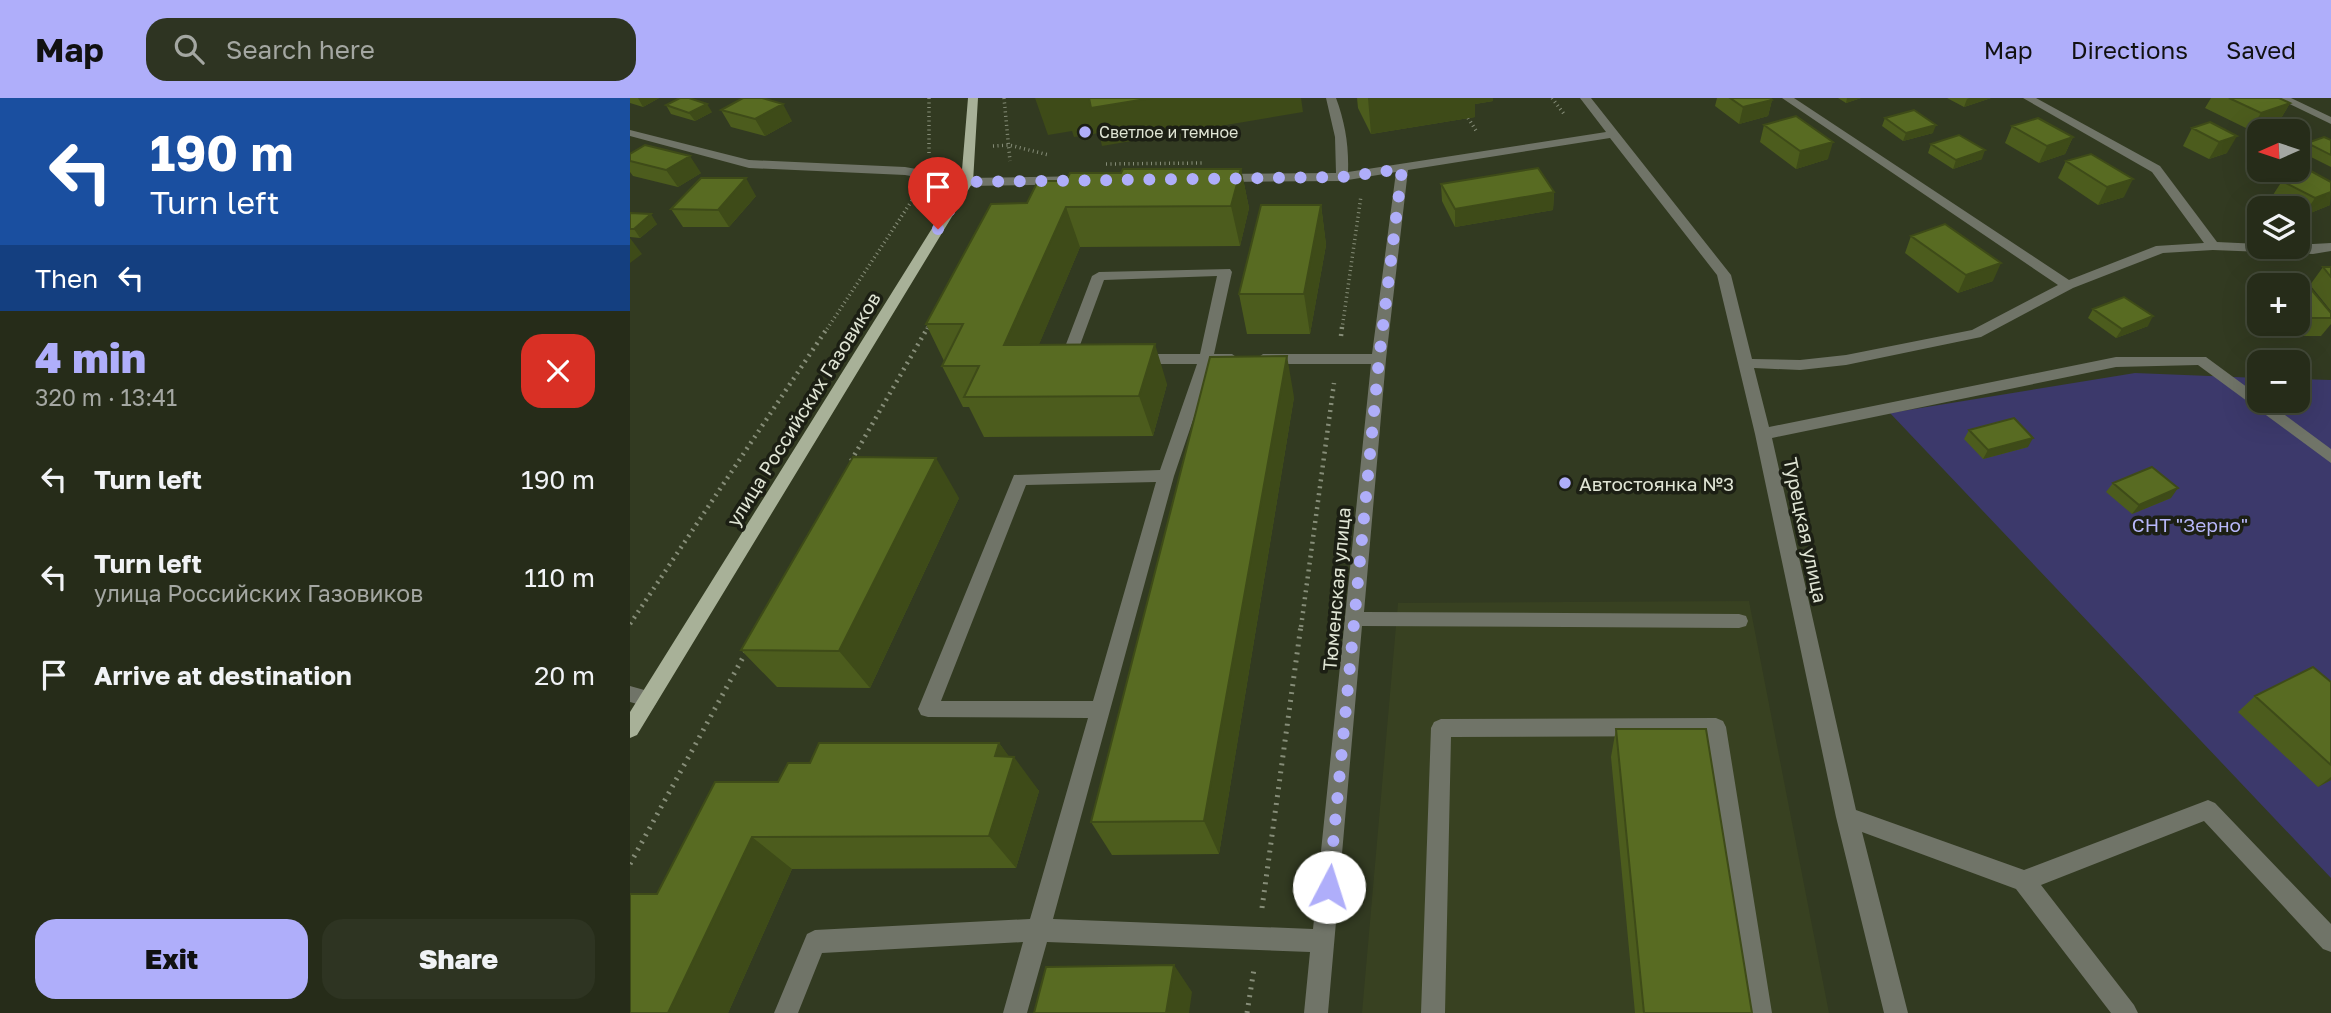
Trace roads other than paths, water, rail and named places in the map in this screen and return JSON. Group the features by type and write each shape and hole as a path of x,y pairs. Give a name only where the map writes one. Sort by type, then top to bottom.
{"main road":[{"name":"улица Российских Газовиков","path":"630,729 639,697 967,182 973,98"}],"street":[{"path":"1331,98 1340,121 1344,152 1342,177"},
{"name":"Турецкая улица","path":"1585,98 1724,275 1763,434 1847,817 1896,1013"},
{"path":"1787,98 2068,285"},
{"path":"2028,98 2156,169 2213,246"},
{"path":"2282,98 2331,121"},
{"path":"630,133 749,163 905,171 967,182 1107,179"},
{"path":"1204,178 1342,177 1613,134"},
{"name":"Тюменская улица","path":"1316,1013 1379,359 1402,169"},
{"path":"1744,363 1800,365 1846,360 1976,334 2068,285 2161,249 2213,246 2313,250 2331,247"},
{"path":"1015,1013 1166,476 1206,359 1225,272 1099,276 1067,360 1095,359"},
{"path":"1123,359 1379,359"},
{"path":"1763,434 2116,362 2201,360 2331,457"},
{"path":"1101,710 928,709 1020,480 1166,476"},
{"path":"1354,618 1739,621"},
{"path":"1433,1013 1441,728 1716,727 1760,1013"},
{"path":"2024,881 2208,810 2331,941"},
{"path":"1847,817 2024,881 2126,1013"},
{"path":"786,1013 814,942 1039,930 1324,941"}],"place":[{"name":"Светлое и темное","path":"1085,132"},
{"name":"Автостоянка №3","path":"1565,483"}],"park label":[{"name":"СНТ \"Зерно\"","path":"2190,524"}]}
